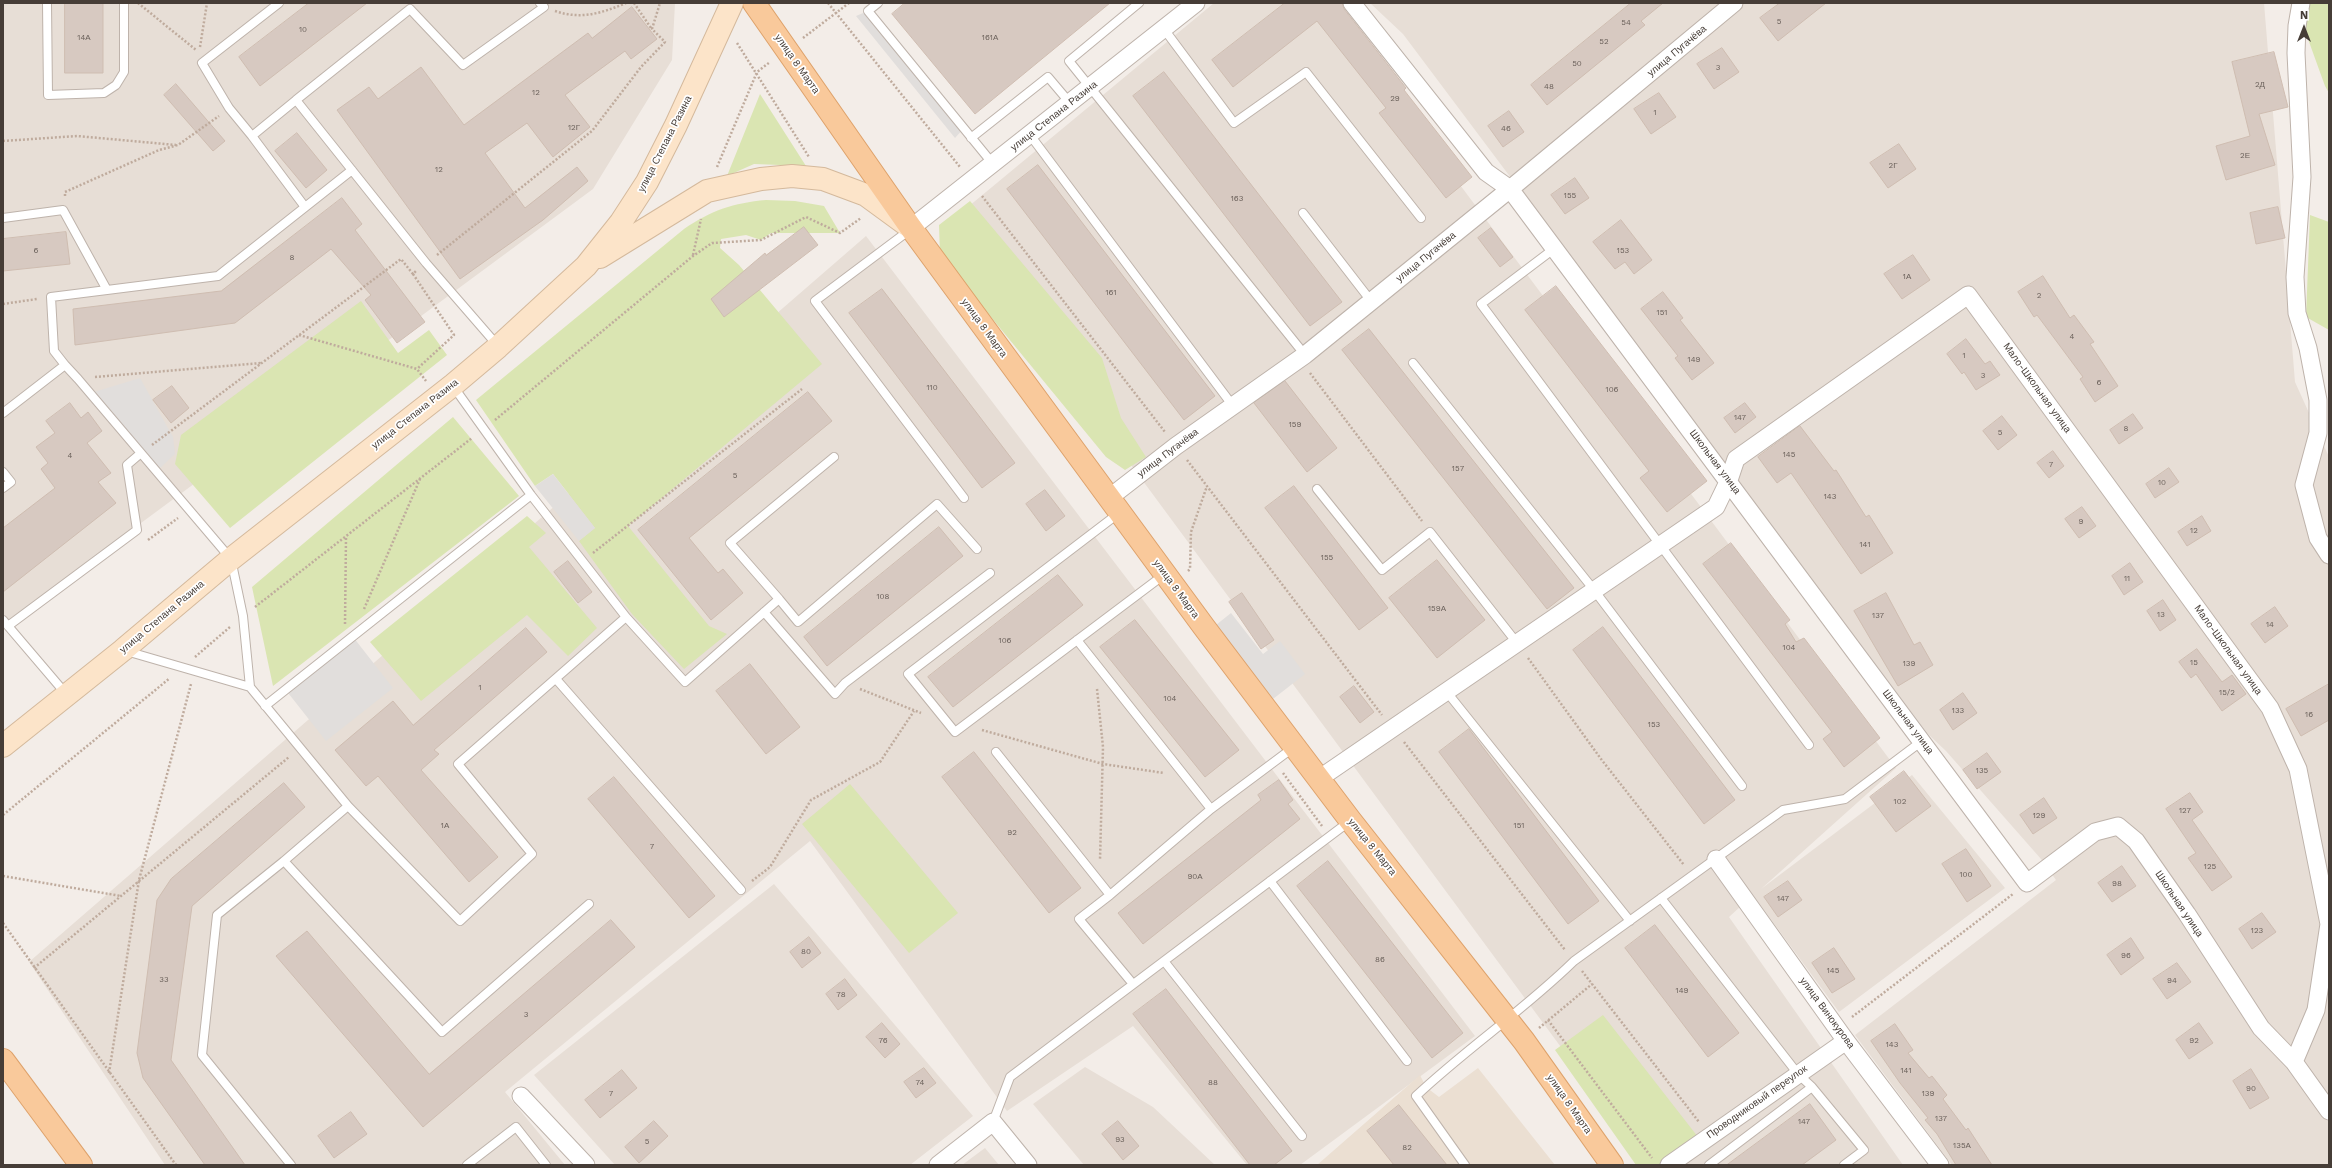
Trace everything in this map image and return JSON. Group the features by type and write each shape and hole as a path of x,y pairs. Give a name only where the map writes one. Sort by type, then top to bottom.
{"main road":[{"name":"улица Степана Разина","path":"3,746 66,694 123,650 231,559 453,385 498,347 586,266 621,222 647,182 676,126 732,3"},
{"name":"улица 8 Марта","path":"754,3 911,228 1114,505 1350,820 1524,1041 1612,1165"},
{"path":"586,266 707,191 761,179 792,176 823,179 866,195 911,228"},
{"path":"3,1060 81,1165"}],"street":[{"name":"улица Степана Разина","path":"911,228 1196,3"},
{"name":"Школьная улица","path":"1352,3 1486,172 1510,189 1729,480 2027,883 2095,832 2118,826 2136,841 2187,914 2261,1028 2294,1062 2329,1111"},
{"name":"улица Пугачёва","path":"1114,505 1176,446 1302,357 1510,189 1734,3"},
{"path":"2300,3 2296,53 2302,177 2295,277 2297,313 2308,348 2318,400 2318,433 2304,485 2318,538 2329,555"},
{"name":"Мало-Школьная улица","path":"1729,480 1736,459 1968,295 2270,708 2298,769 2329,924 2316,1010 2294,1062"},
{"path":"1320,778 1716,507 1729,480"},
{"name":"улица Винокурова","path":"1716,859 1842,1034 1940,1165"},
{"name":"Проводниковый переулок","path":"1669,1165 1709,1135 1798,1074 1842,1034"},
{"path":"521,1096 586,1165"},
{"path":"938,1165 993,1122 1028,1165"}],"lane":[{"path":"48,3 48,95 104,93 116,85 124,72 124,3"},
{"path":"279,3 202,63 229,108 305,207"},
{"path":"878,3 868,11 993,164"},
{"path":"1139,3 1069,61 1302,357"},
{"path":"252,136 410,9 463,65 542,5"},
{"path":"1164,29 1234,123 1306,72 1421,218"},
{"path":"971,138 1048,77 1070,103"},
{"path":"296,100 426,263 498,347"},
{"path":"1030,135 1232,406"},
{"path":"352,170 218,276 51,297 54,351 231,559 243,616 250,687 348,806 460,921 532,854 458,764 626,617"},
{"path":"3,218 63,210 107,290"},
{"path":"1304,213 1371,301"},
{"path":"911,228 815,301 964,498"},
{"path":"1555,248 1481,304 1809,745"},
{"path":"1413,363 1594,590 1742,786"},
{"path":"3,412 65,365"},
{"path":"453,385 531,495 626,617 685,682 779,599"},
{"path":"66,694 5,623 137,530 127,465 141,453"},
{"path":"834,457 730,543 798,622 937,504 976,549"},
{"path":"3,472 11,482 3,488"},
{"path":"1317,489 1382,570 1430,532 1517,643"},
{"path":"265,706 531,495"},
{"path":"1114,505 908,674 955,732 1077,640 1139,596 1169,578"},
{"path":"764,612 835,694 845,683 990,573"},
{"path":"1077,640 1211,809"},
{"path":"123,650 250,687"},
{"path":"556,679 741,890"},
{"path":"1446,691 1630,921"},
{"path":"1465,1165 1416,1096 1486,1035 1508,1020 1546,988 1574,961 1661,898 1693,877 1783,810 1845,799 1922,741"},
{"path":"1133,984 1079,919 1110,895 1211,809 1296,746"},
{"path":"996,752 1110,895"},
{"path":"291,1165 202,1055 217,915 284,861 348,806"},
{"path":"993,1122 1010,1077 1350,820"},
{"path":"284,861 442,1032 590,904"},
{"path":"1270,881 1407,1060"},
{"path":"1661,898 1798,1074 1812,1087 1864,1150 1844,1165"},
{"path":"1164,961 1302,1136"},
{"path":"1709,1165 1812,1087"},
{"path":"467,1165 516,1127 546,1165"}],"path":[{"path":"138,3 199,53 207,3"},
{"path":"542,5 570,16 601,13 626,3"},
{"path":"634,3 652,29"},
{"path":"828,3 835,14 971,181 1709,1135"},
{"path":"693,256 707,191 757,72 849,3"},
{"path":"723,23 757,72 823,179"},
{"path":"63,210 65,192 159,150 178,145 229,108"},
{"path":"3,141 77,136 178,145"},
{"path":"3,815 243,616 483,429 693,256 712,243 761,240 806,217 840,232 879,204"},
{"path":"855,213 860,219"},
{"path":"299,335 417,370 454,335 413,274"},
{"path":"3,304 51,297"},
{"path":"1302,357 1430,532"},
{"path":"78,379 261,363"},
{"path":"583,561 802,389"},
{"path":"352,637 420,479"},
{"path":"1169,578 1190,569 1191,532 1207,486"},
{"path":"345,643 346,536"},
{"path":"1517,643 1601,759 1693,877"},
{"path":"109,1073 139,880 200,653"},
{"path":"1094,663 1103,747 1100,882"},
{"path":"845,683 949,725"},
{"path":"741,890 770,866 811,800 880,762 914,711"},
{"path":"965,725 1103,764 1184,776"},
{"path":"34,968 300,748"},
{"path":"1274,762 1330,836"},
{"path":"3,876 121,896"},
{"path":"1842,1034 2027,883"},
{"path":"3,923 176,1165"},
{"path":"1524,1041 1592,984"},
{"path":"1548,1020 1657,1165"}],"shaded area":[{"path":"3,3 675,3 672,60 593,189 3,625"},
{"path":"1214,3 1324,3 1896,768 1761,889 1912,775 2005,888 1839,1012 1753,895 1729,917 1903,1165 1648,1165 951,221"},
{"path":"1370,3 2264,3 2295,382 2329,457 2329,1165 1952,1165 1855,1035 2056,880 2041,859 1946,751 1928,734 1403,34"},
{"path":"868,11 964,128 955,138 856,16"},
{"path":"866,236 1475,1036 1300,1165 1247,1165 1133,1026 1007,1111 810,841 505,1092 565,1165 165,1165 29,962"},
{"path":"140,378 173,437 175,454 159,469 94,392"},
{"path":"553,474 595,528 579,541 535,486"},
{"path":"1231,613 1263,654 1280,641 1305,674 1273,699 1216,625"},
{"path":"350,633 393,688 326,741 285,689 345,643"},
{"path":"774,884 973,1116 910,1165 615,1165 534,1075"},
{"path":"1085,1067 1153,1107 1215,1165 1084,1165 1033,1104"},
{"path":"1478,1068 1555,1165 1317,1165 1420,1075 1426,1087 1439,1097"},
{"path":"985,1148 999,1165 962,1165"}],"green space":[{"path":"2295,3 2329,3 2329,93 2325,86"},
{"path":"760,94 806,166 754,164 727,176"},
{"path":"766,200 795,201 824,206 840,233 771,233 761,240 746,235 721,239 720,248 739,265 822,364 628,526 709,626 727,634 684,669 632,614 579,541 595,528 553,474 535,486 476,400 694,222 723,208 743,203"},
{"path":"970,201 1102,358 1121,418 1146,457 1125,470 1106,457 940,255 939,225"},
{"path":"2310,215 2329,222 2329,330 2306,317"},
{"path":"361,301 398,353 429,330 447,355 230,528 175,464 181,435"},
{"path":"453,417 519,496 273,686 252,587"},
{"path":"527,516 546,533 529,547 597,628 568,656 527,615 421,701 370,642"},
{"path":"850,784 958,913 909,953 802,824"},
{"path":"1603,1015 1698,1137 1659,1165 1636,1165 1555,1050"}],"building":[{"path":"65,3 103,3 103,73 65,73"},
{"path":"309,3 367,3 260,86 239,57"},
{"path":"905,3 1110,3 975,114 892,14"},
{"path":"1285,3 1342,3 1344,9 1406,88 1404,90 1472,177 1446,198 1379,113 1386,108 1317,21 1233,87 1212,60"},
{"path":"1631,3 1663,3 1641,21 1645,25 1547,105 1531,85"},
{"path":"1780,3 1826,3 1778,41 1760,18"},
{"path":"632,7 657,39 631,59 625,51 565,95 590,127 553,157 527,123 485,153 525,208 577,167 588,181 543,220 460,279 337,110 369,87 378,99 421,67 464,125 588,33 592,38"},
{"path":"1722,48 1739,72 1714,89 1697,64"},
{"path":"2274,52 2288,107 2259,114 2275,165 2226,180 2216,146 2250,136 2232,62"},
{"path":"1164,72 1342,302 1310,326 1133,96"},
{"path":"176,84 225,141 213,151 164,95"},
{"path":"1659,93 1676,117 1651,134 1634,109"},
{"path":"1509,111 1524,132 1503,147 1488,126"},
{"path":"297,133 327,170 306,188 275,151"},
{"path":"1899,144 1916,169 1888,188 1870,163"},
{"path":"1038,165 1215,396 1184,420 1007,189"},
{"path":"1575,178 1589,198 1565,214 1551,195"},
{"path":"342,198 362,224 355,230 425,322 397,343 365,300 371,295 331,249 235,323 75,345 73,309 221,291"},
{"path":"2278,207 2285,238 2256,244 2250,213"},
{"path":"1621,220 1652,260 1634,274 1625,262 1615,269 1593,242"},
{"path":"804,227 818,245 724,317 711,299 765,253 766,255"},
{"path":"1491,228 1513,257 1500,267 1478,238"},
{"path":"66,232 70,264 3,271 3,239"},
{"path":"1913,255 1930,280 1902,299 1884,274"},
{"path":"2043,276 2070,318 2074,315 2094,342 2090,344 2118,386 2095,402 2080,379 2083,377 2037,315 2034,317 2018,292"},
{"path":"1556,286 1707,481 1667,512 1640,478 1649,471 1525,310"},
{"path":"882,289 1015,463 982,488 849,313"},
{"path":"1663,292 1683,318 1680,320 1714,363 1692,380 1675,358 1678,356 1641,309"},
{"path":"1369,329 1574,588 1547,609 1342,350"},
{"path":"1966,339 1985,364 1990,361 2000,375 1976,390 1964,372 1962,374 1947,354"},
{"path":"1285,381 1337,448 1307,472 1254,403"},
{"path":"172,386 189,408 171,423 153,400"},
{"path":"808,392 832,421 689,538 718,573 723,569 743,593 711,620 638,530"},
{"path":"70,403 81,418 88,412 102,431 87,443 111,473 98,482 116,503 3,592 3,528 55,488 41,469 48,463 36,447 55,433 46,421"},
{"path":"1745,403 1756,417 1735,433 1724,418"},
{"path":"2133,414 2143,428 2119,444 2110,430"},
{"path":"2002,416 2017,435 1998,450 1983,431"},
{"path":"1800,426 1834,471 1836,470 1866,517 1869,515 1893,553 1861,574 1791,473 1777,483 1758,457"},
{"path":"2053,451 2064,466 2049,478 2037,463"},
{"path":"2169,468 2179,482 2155,498 2146,484"},
{"path":"1294,486 1388,608 1359,630 1265,508"},
{"path":"1045,490 1065,516 1046,531 1026,504"},
{"path":"2082,507 2096,526 2079,538 2065,519"},
{"path":"2202,516 2211,531 2187,546 2178,532"},
{"path":"939,527 963,556 827,666 804,637"},
{"path":"1731,543 1790,620 1785,624 1796,642 1804,638 1880,738 1844,767 1823,739 1832,732 1703,564"},
{"path":"1437,560 1485,620 1437,658 1389,598"},
{"path":"568,561 592,592 578,603 554,572"},
{"path":"2130,563 2143,582 2124,595 2112,576"},
{"path":"1058,575 1083,605 953,707 928,677"},
{"path":"1242,593 1274,640 1261,649 1229,602"},
{"path":"1886,593 1914,645 1920,642 1933,665 1898,686 1854,611"},
{"path":"2163,600 2176,620 2160,631 2147,611"},
{"path":"2275,607 2288,626 2265,643 2251,624"},
{"path":"1135,620 1239,750 1205,777 1100,647"},
{"path":"1603,627 1735,800 1704,824 1573,650"},
{"path":"526,628 547,652 434,750 439,754 421,770 498,857 469,882 378,776 366,786 335,750 393,701 413,725"},
{"path":"2197,649 2222,682 2232,675 2246,694 2222,711 2196,674 2191,678 2179,662"},
{"path":"750,664 800,727 766,754 716,691"},
{"path":"2329,684 2329,720 2301,736 2286,709"},
{"path":"1354,686 1374,712 1360,723 1340,697"},
{"path":"1963,693 1977,713 1953,730 1940,710"},
{"path":"1469,729 1599,901 1568,924 1439,752"},
{"path":"974,752 1081,888 1049,913 942,777"},
{"path":"1987,753 2001,772 1977,789 1963,770"},
{"path":"1904,771 1931,806 1896,832 1870,797"},
{"path":"614,777 715,896 689,918 588,799"},
{"path":"1279,780 1293,800 1288,804 1300,819 1143,944 1118,913 1261,800 1258,795"},
{"path":"284,783 305,807 192,906 171,1060 245,1165 205,1165 143,1078 137,1053 157,900 171,879"},
{"path":"2190,793 2203,812 2192,820 2232,877 2212,891 2188,858 2196,853 2166,809"},
{"path":"2044,798 2057,818 2033,834 2020,815"},
{"path":"1966,849 1991,886 1967,902 1942,864"},
{"path":"1328,861 1463,1033 1432,1058 1297,886"},
{"path":"2122,866 2136,886 2112,902 2098,883"},
{"path":"1788,881 1802,900 1778,917 1764,897"},
{"path":"2262,913 2276,932 2252,949 2239,929"},
{"path":"611,920 635,947 423,1127 276,956 307,931 429,1074"},
{"path":"1655,925 1739,1033 1708,1057 1625,948"},
{"path":"809,937 821,953 802,968 790,952"},
{"path":"2131,938 2144,958 2121,975 2107,955"},
{"path":"1834,948 1855,979 1832,993 1812,963"},
{"path":"2177,963 2191,982 2167,999 2153,979"},
{"path":"845,979 857,995 838,1010 826,994"},
{"path":"1166,989 1292,1151 1274,1165 1250,1165 1133,1014"},
{"path":"882,1023 900,1044 885,1058 866,1037"},
{"path":"2199,1023 2213,1043 2189,1059 2176,1040"},
{"path":"1895,1024 1913,1050 1908,1053 1929,1078 1932,1076 1947,1095 1943,1099 1966,1130 1968,1128 1992,1165 1956,1165 1937,1134 1925,1120 1928,1118 1900,1083 1871,1041"},
{"path":"924,1068 936,1083 916,1098 904,1082"},
{"path":"2251,1069 2269,1098 2250,1109 2233,1081"},
{"path":"622,1070 637,1088 600,1118 585,1100"},
{"path":"1810,1104 1836,1140 1802,1165 1727,1165"},
{"path":"1399,1105 1447,1165 1394,1165 1367,1131"},
{"path":"351,1112 367,1134 334,1158 318,1136"},
{"path":"654,1121 668,1136 639,1163 625,1147"},
{"path":"1118,1121 1139,1146 1123,1160 1102,1134"}]}
